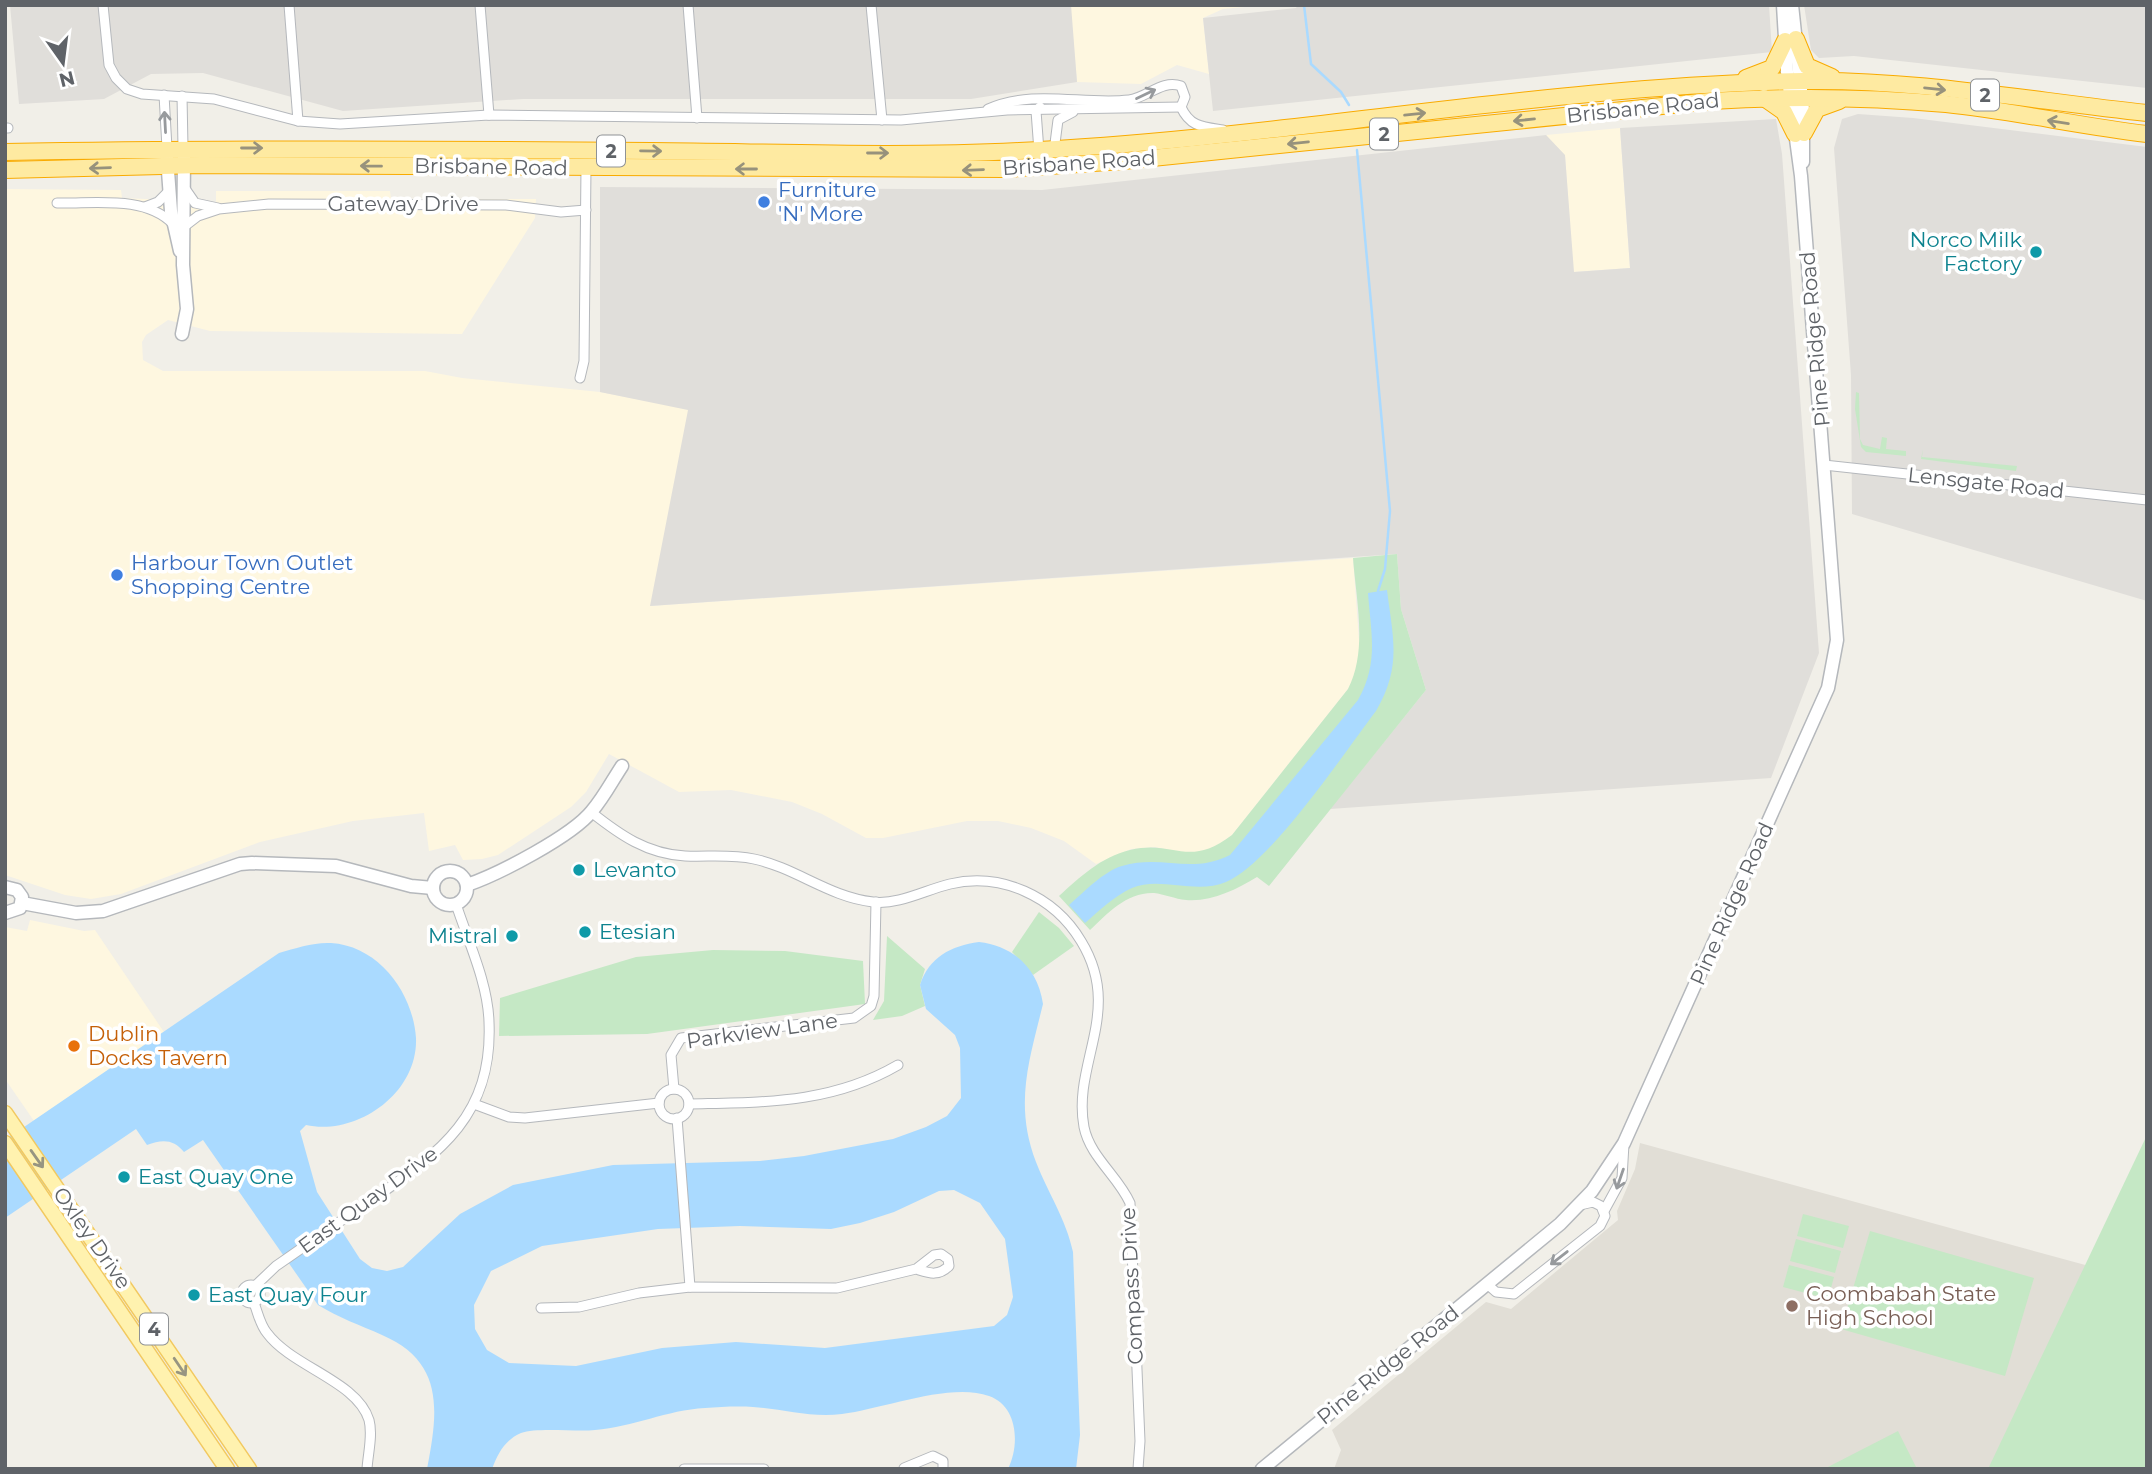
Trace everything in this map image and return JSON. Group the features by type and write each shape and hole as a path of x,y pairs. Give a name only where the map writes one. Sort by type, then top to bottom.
{"highway":[{"path":"1720,84 1769,71 1791,40 1807,66 1846,89 1817,109 1800,133 1784,112 1764,98"},
{"name":"Brisbane Road","path":"5,170 176,165 939,170 1239,132 1720,84 1795,90 1846,89 2147,114"},
{"name":"Brisbane Road","path":"1846,89 2147,134"},
{"name":"Brisbane Road","path":"5,152 175,148 1047,158 1764,98 1795,90"}],"main road":[{"name":"Oxley Drive","path":"5,1113 249,1469"},
{"name":"Oxley Drive","path":"5,1143 227,1469"}],"street":[{"path":"103,5 111,71 127,89 160,95 214,99 298,121 340,124 489,115 929,120 983,111 1036,111 1082,107 1099,109"},
{"path":"289,5 298,121"},
{"path":"480,5 489,115"},
{"path":"688,5 697,118"},
{"path":"871,5 882,120"},
{"path":"1783,5 1791,40"},
{"path":"1791,40 1792,5"},
{"name":"Pine Ridge Road","path":"1262,1469 1580,1205 1623,1143 1799,757 1834,669 1838,640 1791,40"},
{"path":"983,111 999,104 1054,98 1133,100 1165,85 1176,84 1181,86 1185,96 1181,107 1187,119 1199,126 1239,132"},
{"path":"160,95 175,148"},
{"path":"182,96 175,148 176,165 186,190 200,205 219,209"},
{"path":"1036,111 1054,98"},
{"path":"1047,158 1056,125 1060,117 1069,112 1181,107"},
{"path":"1036,111 1047,158"},
{"path":"145,207 158,202 169,191 176,165"},
{"path":"580,377 584,361 586,168"},
{"path":"179,225 186,190"},
{"path":"169,191 179,225 183,265 187,309 182,334"},
{"path":"57,203 145,207 165,215 179,225"},
{"name":"Gateway Drive","path":"179,225 219,209 269,204 486,204 541,207 561,212 586,210"},
{"name":"Lensgate Road","path":"1825,465 2147,500"},
{"path":"467,885 520,861 592,812 622,766"},
{"name":"Compass Drive","path":"592,812 638,845 660,853 755,859 832,892 876,902 905,898 949,884 993,881 1018,888 1051,906 1082,942 1094,969 1098,998 1098,1026 1083,1106 1084,1128 1091,1148 1123,1188 1130,1203 1140,1441 1138,1469"},
{"path":"22,903 76,913 103,911 240,864 252,863 336,866 411,886 433,888"},
{"path":"447,871 461,874 467,885 465,897 456,904 438,900 433,888 435,879 447,871"},
{"path":"5,887 17,890 22,903"},
{"name":"Parkview Lane","path":"674,1089 671,1055 681,1038 854,1018 865,1012 874,996 876,902"},
{"path":"5,913 15,912 22,903"},
{"name":"East Quay Drive","path":"255,1286 276,1266 440,1150 474,1104 488,1045 489,1021 485,993 456,904"},
{"path":"689,1104 792,1100 850,1089 898,1065"},
{"path":"674,1089 685,1093 689,1104 687,1112 677,1118 665,1116 659,1103 664,1093 674,1089"},
{"path":"474,1104 509,1117 525,1118 659,1103"},
{"path":"677,1118 690,1287"},
{"path":"1487,1284 1496,1292 1514,1294 1600,1226 1604,1211 1622,1178 1623,1143"},
{"path":"1580,1205 1593,1202 1604,1211"},
{"path":"541,1308 579,1307 639,1293 690,1287 838,1288 916,1269"},
{"path":"246,1286 255,1286 260,1295 254,1303 246,1302 242,1294 246,1286"},
{"path":"254,1303 267,1335 302,1364 342,1387 360,1401 371,1429 367,1469"},
{"path":"894,1469 905,1469 933,1456 943,1461 943,1469"},
{"path":"684,1469 764,1469"}],"shaded area":[{"path":"10,5 1071,5 1077,82 971,99 523,99 343,111 203,73 151,74 104,99 19,104"},
{"path":"1070,5 1266,5 1223,9 1203,18 1209,74 1177,65 1141,84 1077,82"},
{"path":"1298,5 1769,5 1772,52 1213,111 1203,18 1296,8"},
{"path":"1804,5 2147,5 2147,88 1854,56 1819,58 1811,50"},
{"path":"1858,114 1913,118 2147,147 2147,601 1852,514 1851,375 1834,148 1842,119"},
{"path":"1776,119 1782,154 1819,653 1771,778 1330,809 1426,690 1401,609 1397,554 650,606 688,410 600,392 600,187 1042,190 1546,135 1565,155 1574,272 1630,268 1620,128"},
{"path":"1620,128 1630,268 1573,272 1565,156 1546,135"},
{"path":"5,189 121,190 122,198 216,202 216,191 390,191 391,199 536,199 535,218 462,334 210,331 168,320 146,335 142,342 143,360 163,371 425,371 462,378 600,392 689,409 651,606 1353,558 1360,654 1357,673 1348,689 1232,835 1213,849 1191,855 1155,847 1131,849 1096,864 1064,841 1031,828 998,821 967,821 883,838 866,838 822,814 792,802 731,790 679,792 609,754 586,792 571,807 498,855 482,859 463,860 455,845 429,851 424,813 353,821 260,842 121,894 91,899 65,895 5,875"},
{"path":"30,920 84,931 95,930 164,1032 34,1121 5,1079 5,927 27,931"},
{"name":"Coombabah State High School","path":"1640,1143 2089,1266 1989,1469 1334,1469 1341,1450 1332,1430 1486,1302 1511,1309 1618,1220 1617,1211 1635,1169"}],"green space":[{"path":"1856,392 1859,393 1860,439 1863,445 1880,449 1882,437 1887,438 1886,449 1906,451 1906,456 1866,452 1861,447 1855,409"},
{"path":"1923,449 1922,457 2017,466 2016,471 1921,459"},
{"path":"1397,554 1401,609 1426,690 1269,886 1257,877 1232,891 1205,899 1186,900 1154,893 1135,896 1119,905 1090,930 1059,896 1092,868 1110,857 1130,850 1159,848 1192,852 1217,845 1232,835 1348,689 1358,658 1359,641 1353,558"},
{"path":"1039,912 1059,928 1074,946 1033,975 1012,952"},
{"path":"887,936 925,969 920,985 925,1006 902,1016 873,1020 884,1001"},
{"path":"713,950 785,951 863,961 865,1004 647,1034 499,1036 500,998 636,957"},
{"path":"2147,1135 2147,1469 1988,1469"},
{"path":"1803,1214 1849,1226 1843,1248 1797,1236"},
{"path":"1870,1231 2034,1278 2005,1376 1841,1329"},
{"path":"1796,1239 1841,1251 1835,1273 1790,1261"},
{"path":"1789,1265 1834,1277 1828,1299 1783,1287"},
{"path":"1898,1431 1917,1469 1824,1469"}],"water":[{"path":"1387,590 1394,652 1390,680 1384,695 1376,711 1326,779 1264,854 1226,882 1203,887 1154,884 1132,888 1119,895 1085,923 1069,905 1108,872 1137,863 1202,863 1230,855 1358,700 1365,686 1371,660 1372,635 1368,593"},
{"path":"979,942 1003,948 1022,961 1036,980 1043,1004 1026,1083 1026,1121 1036,1162 1061,1217 1073,1252 1080,1435 1076,1469 1008,1469 1015,1438 1011,1417 1006,1408 989,1396 955,1392 842,1414 717,1407 691,1409 609,1428 528,1431 506,1443 492,1469 427,1469 434,1409 427,1374 417,1359 402,1346 382,1335 318,1305 203,1140 184,1152 167,1141 147,1145 136,1129 5,1218 5,1140 279,953 292,949 331,943 364,953 390,975 408,1005 413,1021 416,1038 414,1058 407,1077 395,1093 380,1107 363,1117 345,1124 325,1127 306,1125 300,1131 317,1192 360,1259 372,1268 387,1271 403,1267 460,1214 513,1185 613,1165 760,1161 804,1156 893,1139 947,1116 961,1098 960,1048 955,1035 926,1009 920,985 929,967 942,954 959,946","holes":["954,1190 980,1203 1005,1239 1013,1297 1007,1315 994,1326 825,1348 736,1342 662,1348 576,1366 509,1363 487,1350 475,1329 474,1305 491,1271 542,1246 658,1229 740,1226 831,1229 894,1212 939,1191"]}],"waterway":[{"path":"1304,5 1311,64 1341,92 1349,105"},
{"path":"1357,150 1390,511 1385,569 1378,591"}],"place":[{"name":"Furniture 'N' More","path":"764,202"},
{"name":"Norco Milk Factory","path":"2036,252"},
{"name":"Harbour Town Outlet Shopping Centre","path":"117,575"},
{"name":"Levanto","path":"579,870"},
{"name":"Etesian","path":"585,932"},
{"name":"Mistral","path":"512,936"},
{"name":"Dublin Docks Tavern","path":"74,1046"},
{"name":"East Quay One","path":"124,1177"},
{"name":"East Quay Four","path":"194,1295"},
{"name":"Coombabah State High School","path":"1792,1306"}]}
